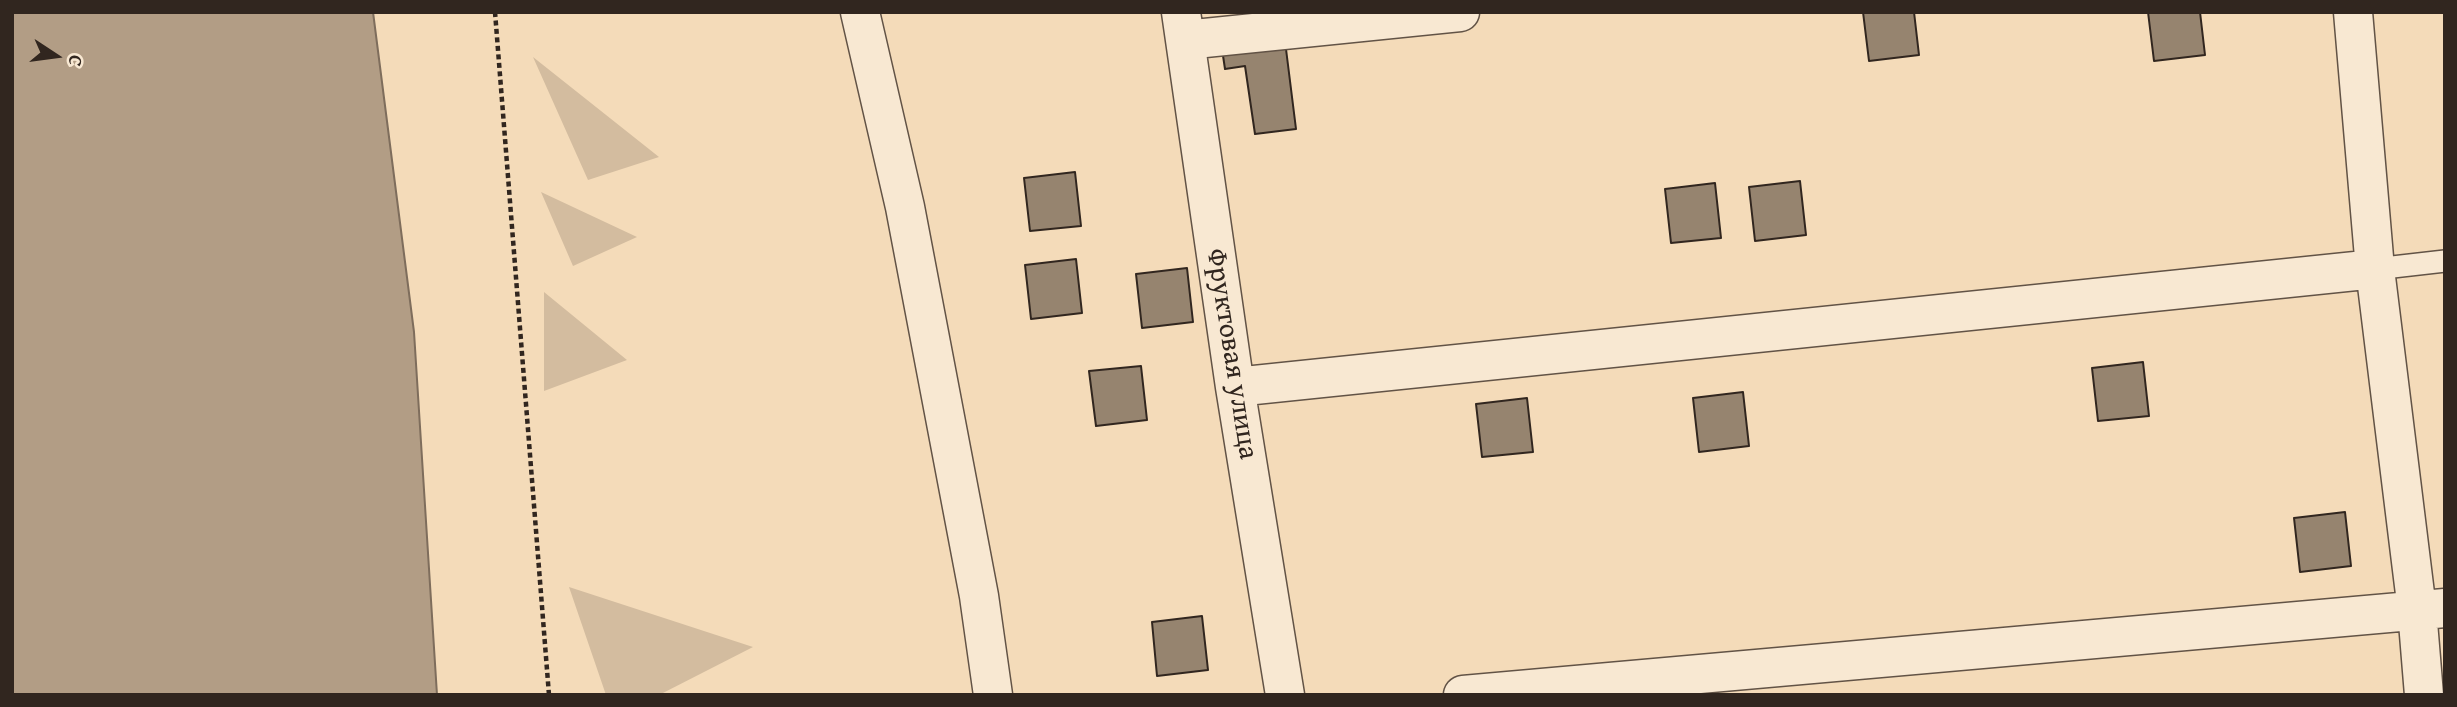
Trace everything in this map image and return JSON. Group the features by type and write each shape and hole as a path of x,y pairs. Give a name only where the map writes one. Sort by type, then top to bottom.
{"street":[{"path":"860,12 908,220 979,597 993,695"},
{"path":"1183,26 1460,12"},
{"path":"2353,12 2375,269 2431,609 2424,695"},
{"name":"Фруктовая улица","path":"1183,26 1285,695"},
{"path":"1236,387 2375,269"},
{"path":"1463,695 2431,609"}],"lane":[{"path":"2375,269 2445,261"}],"path":[{"path":"495,12 549,695"}],"shaded area":[{"path":"12,12 373,12 414,332 437,695 12,695"},
{"path":"533,57 659,157 588,180"},
{"path":"541,192 637,237 573,266"},
{"path":"544,292 627,360 544,391"},
{"path":"569,587 753,647 659,695 606,695"}],"building":[{"path":"1863,12 1914,12 1919,55 1869,61"},
{"path":"2148,12 2200,12 2205,55 2154,61"},
{"path":"1285,41 1296,129 1255,134 1245,66 1225,69 1222,49"},
{"path":"1075,172 1081,226 1030,231 1024,178"},
{"path":"1800,181 1806,235 1755,241 1749,187"},
{"path":"1715,183 1721,238 1671,243 1665,189"},
{"path":"1076,259 1082,313 1031,319 1025,265"},
{"path":"1187,268 1193,322 1142,328 1136,274"},
{"path":"2143,362 2149,416 2098,421 2092,368"},
{"path":"1141,366 1147,420 1096,426 1089,371"},
{"path":"1743,392 1749,446 1699,452 1693,398"},
{"path":"1527,398 1533,452 1482,457 1476,404"},
{"path":"2345,512 2351,566 2300,572 2294,518"},
{"path":"1202,616 1208,670 1157,676 1152,622"}]}
